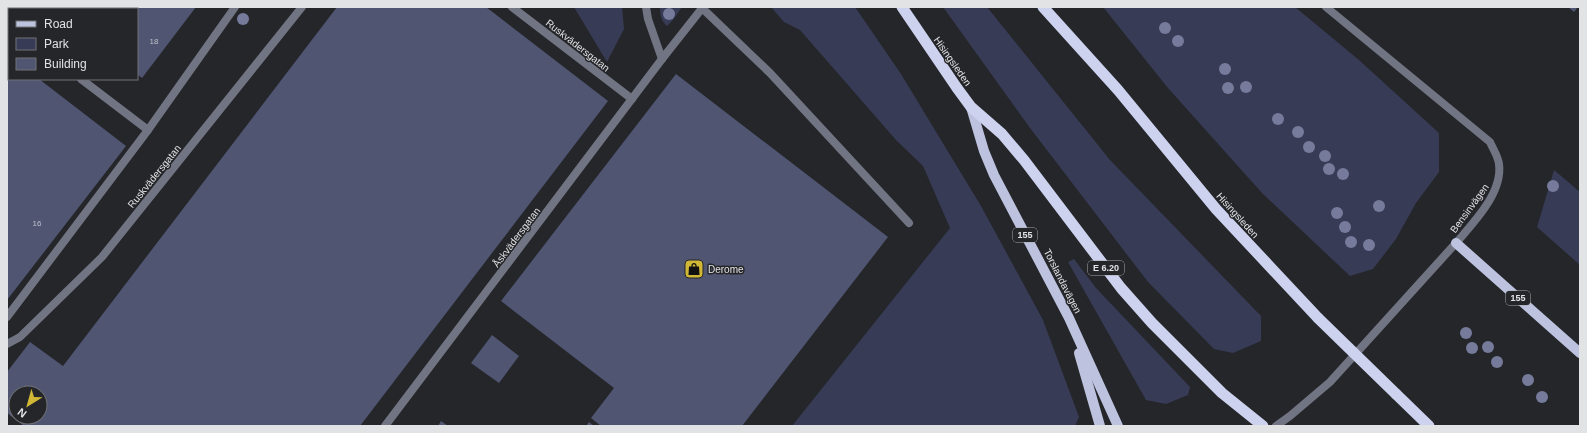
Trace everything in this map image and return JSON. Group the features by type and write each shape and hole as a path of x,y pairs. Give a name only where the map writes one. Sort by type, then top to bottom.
{"highway":[{"name":"Hisingsleden","path":"902,7 957,88 972,107 1011,144 1094,253 1147,317 1222,393 1263,426"},
{"name":"Hisingsleden","path":"1043,7 1118,90 1216,210 1318,318 1429,426"}],"main road":[{"name":"Torslandavägen","path":"972,107 984,151 989,163 1069,318 1118,426"},
{"name":"155","path":"1456,243 1580,353"},
{"path":"1069,318 1098,421"}],"street":[{"path":"7,317 148,130 235,7"},
{"name":"Ruskvädersgatan","path":"7,344 20,337 102,257 302,7"},
{"name":"Ruskvädersgatan","path":"512,7 632,99"},
{"path":"646,7 648,19 662,59"},
{"name":"Bensinvägen","path":"1276,426 1330,382 1456,243 1491,198 1498,185 1499,163 1490,142 1326,7"},
{"path":"702,8 770,73 909,223"},
{"name":"Åskvädersgatan","path":"385,426 702,8"},
{"path":"82,80 148,130"}],"green space":[{"path":"574,7 622,7 624,29 607,62"},
{"path":"660,7 682,7 667,26 661,17"},
{"path":"771,7 855,7 901,74 981,206 1043,320 1079,417 1075,426 792,426 950,228 923,166 896,140 800,30 784,22"},
{"path":"943,7 987,7 1110,160 1261,316 1261,341 1233,353 1214,349 1148,282 1030,128"},
{"path":"1103,7 1295,7 1359,60 1439,133 1439,172 1416,203 1396,239 1373,269 1350,276 1262,193 1168,88"},
{"path":"1554,170 1580,192 1580,265 1537,227"},
{"path":"1074,259 1096,288 1190,387 1188,395 1166,404 1146,400 1068,262"}],"building":[{"path":"50,7 196,7 142,78 138,75 138,8"},
{"path":"337,7 486,7 608,101 360,426 24,426 23,425 48,425 48,385 8,385 8,414 7,413 7,372 30,342 63,366"},
{"path":"1568,7 1578,7 1574,12"},
{"path":"7,55 8,80 40,80 126,146 7,300"},
{"name":"Derome","path":"676,74 888,237 742,426 601,426 591,418 614,388 501,301"},
{"path":"492,335 519,356 499,383 471,363"},
{"path":"441,421 448,426 438,426"},
{"path":"589,422 594,426 586,426"}],"place":[{"name":"Derome","path":"694,269"}]}
